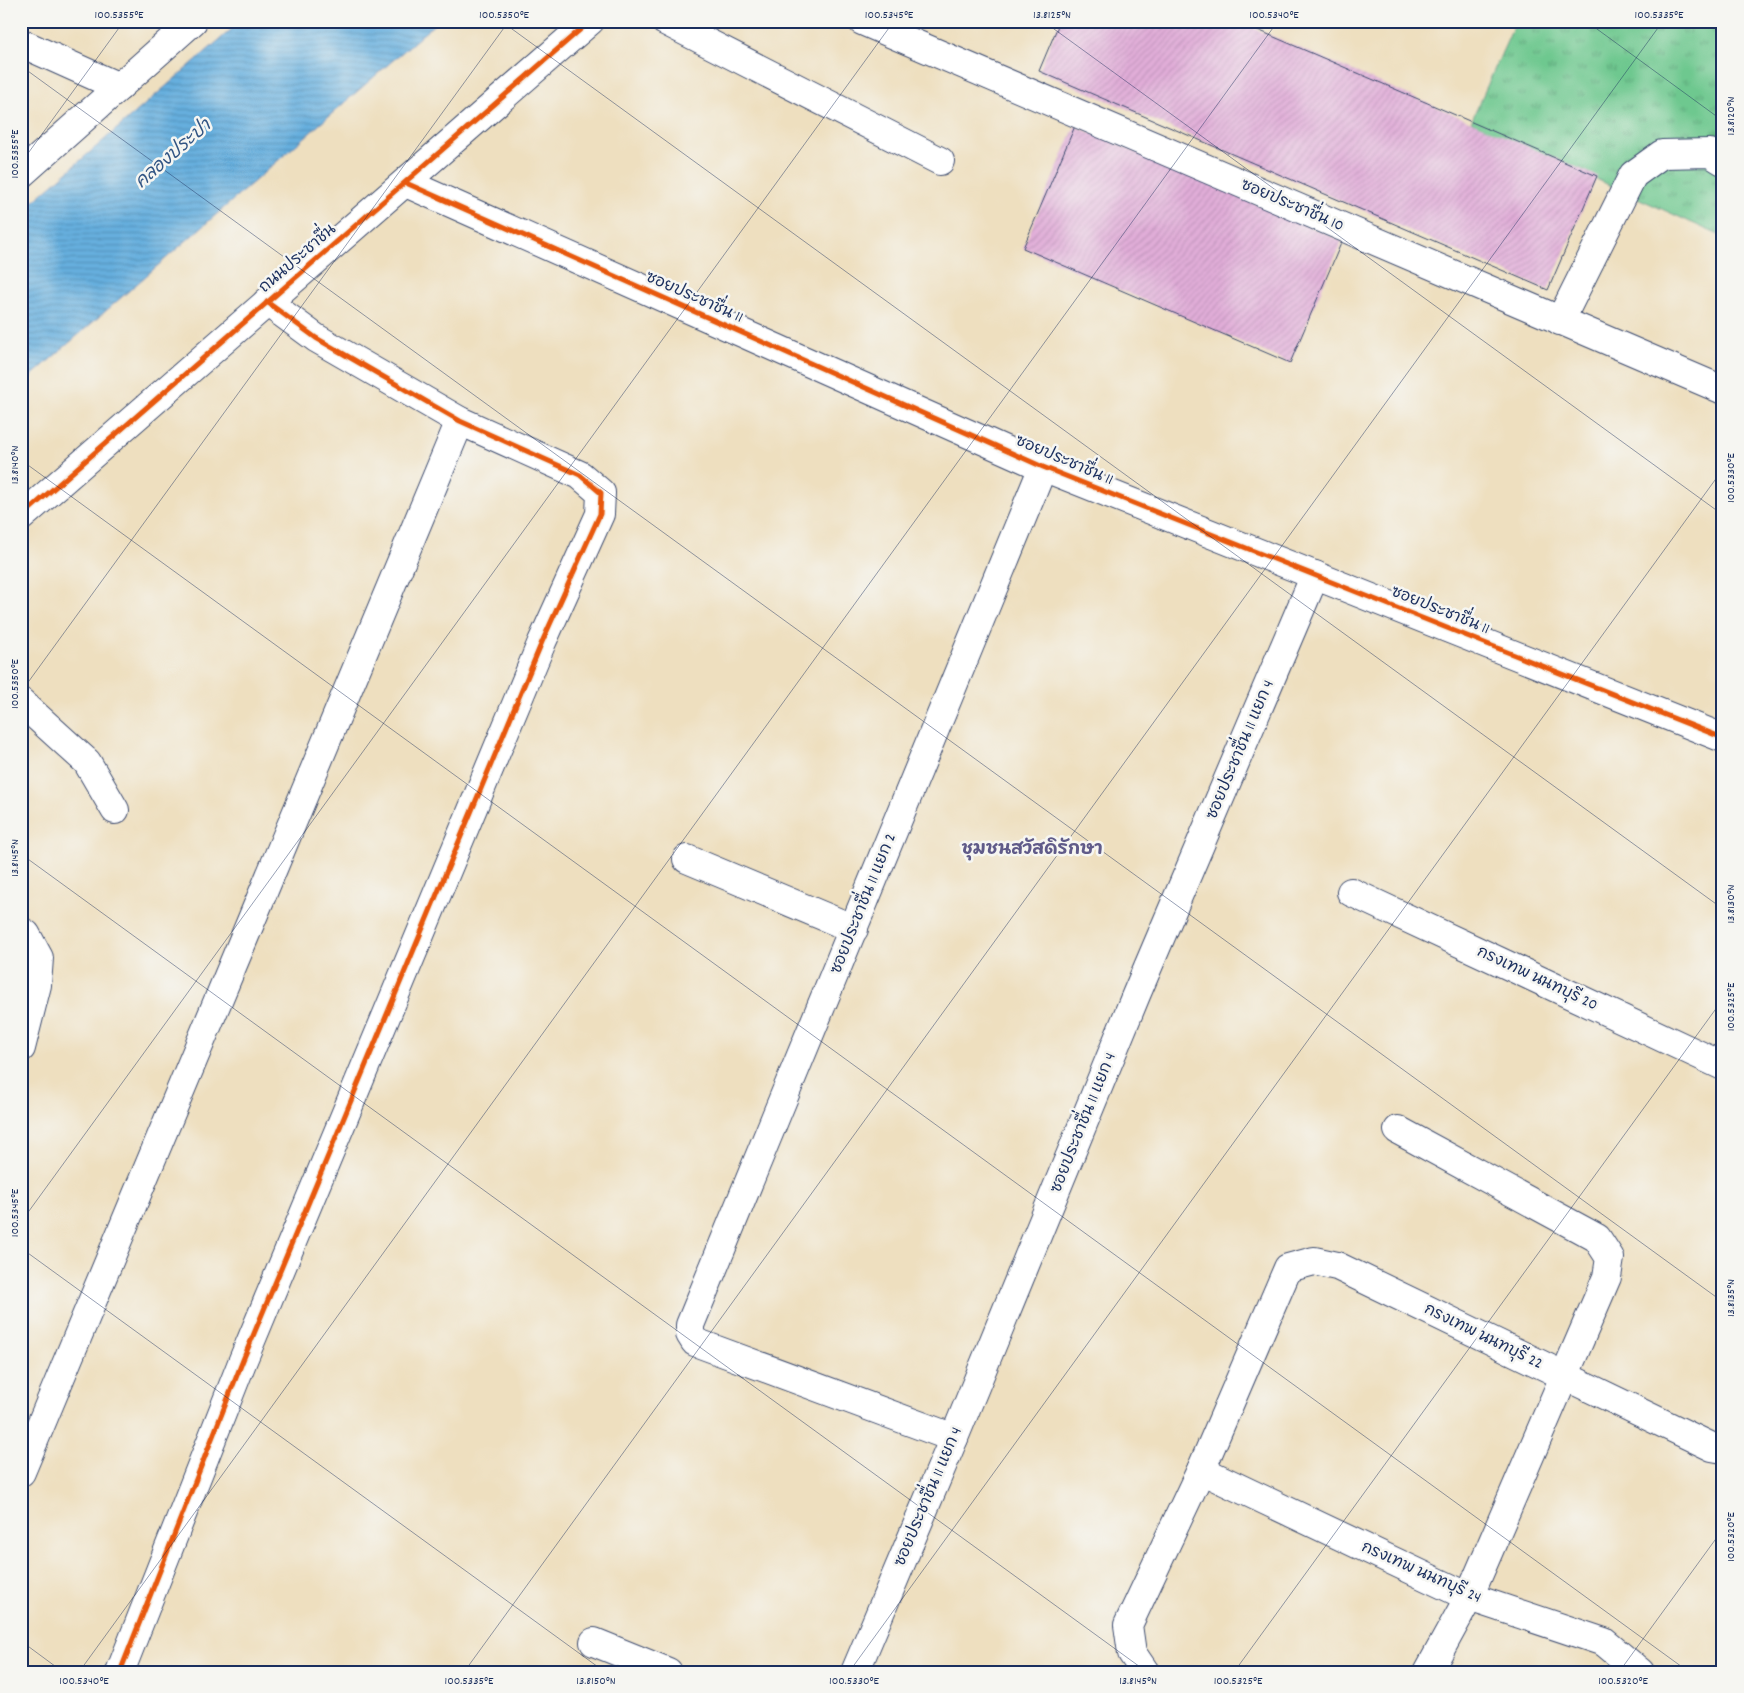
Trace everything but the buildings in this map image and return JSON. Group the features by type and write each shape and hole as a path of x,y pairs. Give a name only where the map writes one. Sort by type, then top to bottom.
{"street":[{"path":"21,174 194,21"},
{"name":"ถนนประชาชื่น","path":"21,517 590,21"},
{"path":"665,21 940,161"},
{"name":"ซอยประชาชื่น 10","path":"862,21 1723,390"},
{"path":"21,43 119,87"},
{"path":"1560,321 1633,174 1662,154 1710,153 1723,161"},
{"name":"ซอยประชาชื่น 11","path":"406,183 1043,467 1723,738"},
{"path":"120,1672 243,1360 542,642 600,514 601,493 580,475 460,421 316,338 267,302"},
{"path":"21,1472 460,421"},
{"name":"ซอยประชาชื่น 11 แยก 2","path":"954,1438 695,1342 690,1334 690,1325 1043,467"},
{"name":"ซอยประชาชื่น 11 แยก 4","path":"855,1672 1133,1005 1315,575"},
{"path":"21,702 87,762 114,810"},
{"path":"687,859 854,929"},
{"name":"กรงเทพ นนทบุรี 20","path":"1351,892 1723,1066"},
{"path":"21,931 26,934 38,958 37,985 21,1048"},
{"path":"1398,1130 1597,1238 1610,1258 1607,1277 1469,1597 1428,1672"},
{"name":"กรงเทพ นนทบุรี 22","path":"1201,1470 1288,1268 1314,1261 1337,1266 1712,1447 1723,1448"},
{"path":"1145,1672 1132,1653 1128,1625 1201,1470"},
{"name":"กรงเทพ นนทบุรี 24","path":"1201,1470 1469,1597 1604,1642 1640,1672"},
{"path":"594,1642 668,1672"}],"green space":[{"path":"1516,21 1723,21 1723,237 1471,122"}],"water":[{"name":"คลองประปา","path":"241,21 438,21 21,385 21,212"}],"cycle path":[{"path":"21,517 590,21"},
{"path":"406,183 1043,467 1723,738"},
{"path":"120,1672 243,1360 542,642 600,514 601,493 580,475 460,421 316,338 267,302"}],"district":[{"name":"ชุมชนสวัสดิรักษา","path":"1032,850"}]}
